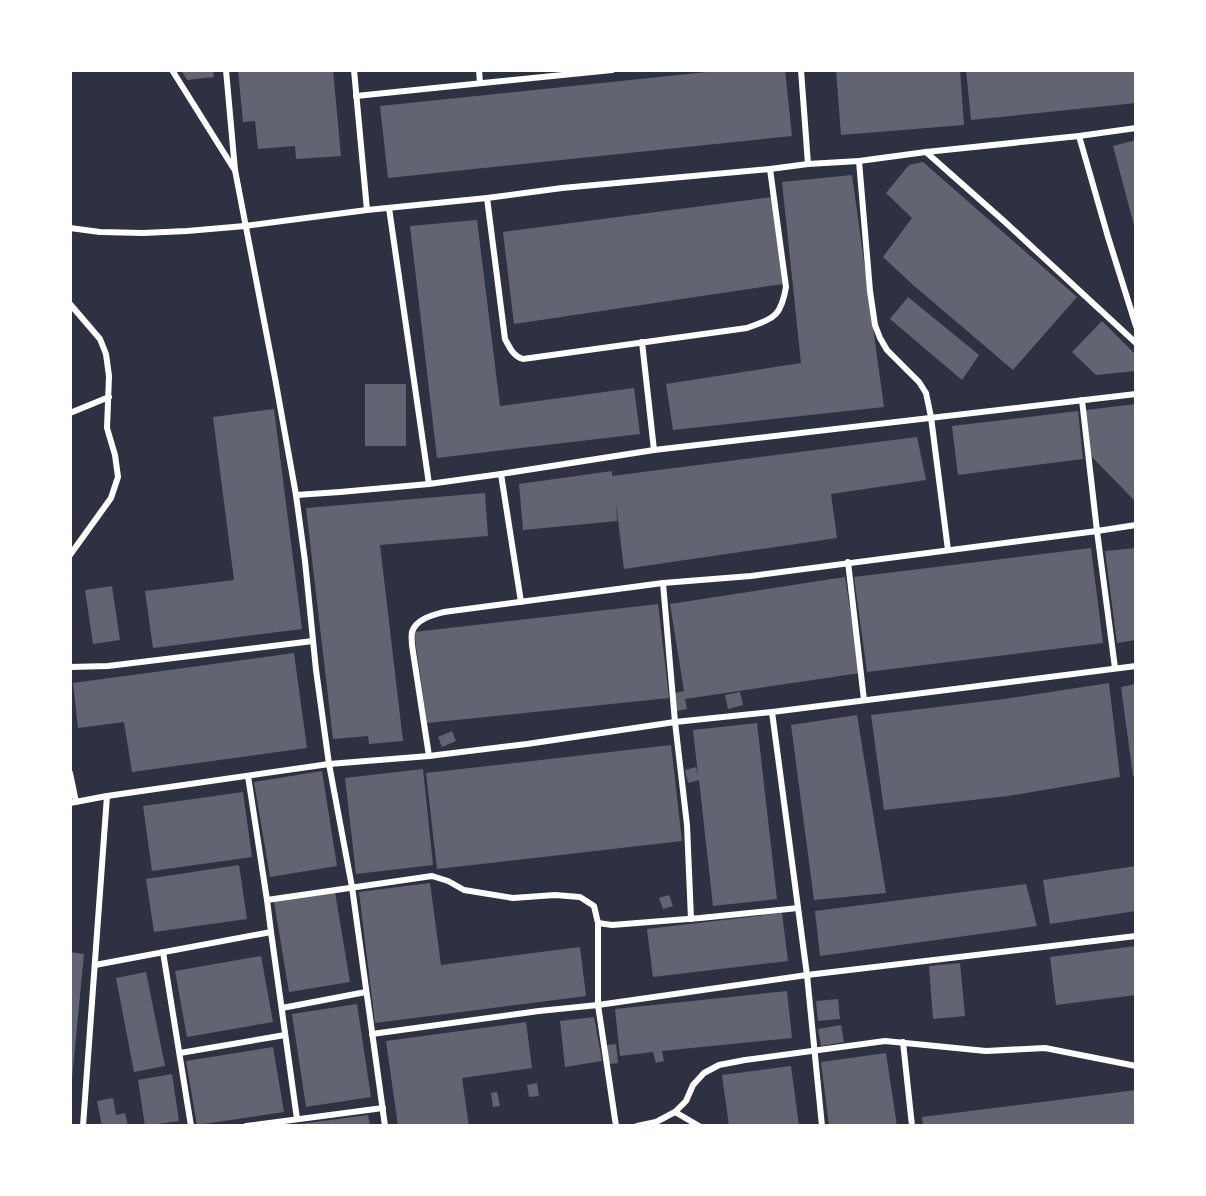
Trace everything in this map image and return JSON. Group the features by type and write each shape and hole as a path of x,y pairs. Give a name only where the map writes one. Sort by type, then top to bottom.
{"street":[{"path":"172,70 235,170"},
{"path":"226,70 235,170 296,495 329,765 352,887 385,1125"},
{"path":"354,70 367,210"},
{"path":"479,70 480,83"},
{"path":"356,96 612,70"},
{"path":"801,70 808,164"},
{"path":"70,228 100,232 143,233 245,226 562,188 859,161 1136,128"},
{"path":"1079,136 1136,326"},
{"path":"926,152 1136,343"},
{"path":"859,161 875,325 887,350 919,382 926,393 948,549"},
{"path":"487,198 506,339 511,351 523,359 747,328 772,319 783,306 786,287 770,169"},
{"path":"389,208 429,484"},
{"path":"70,304 99,339 106,354 109,376 107,428 118,467 117,484 111,498 70,555"},
{"path":"642,342 654,450"},
{"path":"296,495 429,484 654,450 1136,394"},
{"path":"70,413 109,397"},
{"path":"1082,400 1115,668"},
{"path":"501,474 521,602"},
{"path":"429,756 412,633 414,628 428,616 663,583 752,576 1136,525"},
{"path":"848,562 864,700"},
{"path":"663,583 687,825 691,919"},
{"path":"70,667 108,666 313,641"},
{"path":"70,773 73,802 329,765 527,744 675,722 1136,666"},
{"path":"772,712 807,975 822,1125"},
{"path":"248,776 297,1119"},
{"path":"83,1125 106,796"},
{"path":"267,900 432,876 448,881 464,890 513,898 555,895 580,897 594,906 598,922 598,1005 616,1125"},
{"path":"598,922 612,925 798,908"},
{"path":"95,965 270,932"},
{"path":"372,1034 807,975 1136,936"},
{"path":"163,952 192,1125"},
{"path":"282,1008 366,992"},
{"path":"180,1053 285,1035"},
{"path":"637,1125 656,1122 675,1112 686,1101 693,1085 704,1073 720,1065 885,1041 986,1051 1045,1048 1136,1066"},
{"path":"903,1042 912,1125"},
{"path":"246,1125 277,1124 297,1119 383,1108"},
{"path":"675,1112 699,1125"}],"building":[{"path":"181,70 213,70 214,77 187,80"},
{"path":"238,70 333,70 341,156 296,159 295,146 258,149 255,121 243,122"},
{"path":"726,70 785,70 792,136 388,178 380,106"},
{"path":"836,70 960,70 964,125 841,135"},
{"path":"966,70 1136,70 1136,103 971,120"},
{"path":"1136,140 1136,229 1135,229 1113,146"},
{"path":"923,162 1077,297 1013,370 883,257 912,218 886,193 909,165"},
{"path":"852,175 884,407 673,430 666,384 801,363 782,182"},
{"path":"772,197 783,284 514,324 503,232"},
{"path":"477,220 500,406 634,388 640,434 437,458 410,226"},
{"path":"908,297 979,355 962,380 890,319"},
{"path":"1102,321 1136,355 1136,371 1096,375 1072,352"},
{"path":"365,384 406,384 406,446 365,446"},
{"path":"1136,404 1136,500 1134,500 1091,456 1086,410"},
{"path":"274,409 302,629 153,648 145,591 234,580 213,417"},
{"path":"1078,411 1083,459 958,475 952,426"},
{"path":"917,437 926,480 831,494 837,538 624,569 616,504 617,521 523,530 519,484 612,471 612,476"},
{"path":"485,493 488,536 380,545 403,741 369,744 368,736 333,739 306,508"},
{"path":"1091,548 1103,643 867,672 854,577"},
{"path":"1136,548 1136,640 1117,643 1105,551"},
{"path":"845,577 860,673 685,699 687,709 677,711 674,693 684,691 670,604"},
{"path":"112,586 120,640 93,644 85,590"},
{"path":"658,604 669,698 427,723 414,632"},
{"path":"294,653 307,748 132,772 124,722 78,728 73,683"},
{"path":"1109,683 1120,777 1008,796 884,810 871,715 1004,699"},
{"path":"1136,684 1136,775 1133,776 1121,687"},
{"path":"740,692 743,705 728,709 725,695"},
{"path":"857,715 886,893 814,900 791,725"},
{"path":"757,723 777,899 713,906 699,780 688,783 685,770 696,767 698,775 693,730"},
{"path":"452,731 456,741 442,747 438,737"},
{"path":"671,745 682,841 437,869 426,773"},
{"path":"423,769 433,865 356,874 345,778"},
{"path":"322,771 337,866 270,877 254,782"},
{"path":"243,792 252,857 152,871 143,806"},
{"path":"239,865 247,919 154,932 146,879"},
{"path":"1136,866 1136,911 1050,924 1043,880"},
{"path":"430,883 441,965 580,947 586,996 375,1023 359,892"},
{"path":"1026,884 1037,926 820,956 815,911"},
{"path":"335,892 350,982 289,992 274,902"},
{"path":"669,895 673,906 663,909 659,898"},
{"path":"782,913 788,961 653,977 647,929"},
{"path":"1136,946 1136,995 1056,1005 1050,957"},
{"path":"70,952 84,954 72,1079 70,1079"},
{"path":"261,956 273,1022 187,1037 175,971"},
{"path":"960,963 965,1016 933,1019 929,966"},
{"path":"146,972 165,1066 134,1072 116,978"},
{"path":"787,991 792,1038 662,1051 664,1061 656,1063 653,1052 620,1056 615,1009"},
{"path":"838,999 840,1019 818,1021 816,1001"},
{"path":"357,1004 371,1097 306,1107 292,1014"},
{"path":"594,1017 602,1061 565,1067 560,1021"},
{"path":"526,1022 532,1068 462,1078 469,1126 398,1126 386,1041"},
{"path":"841,1025 844,1042 821,1046 818,1029"},
{"path":"616,1044 618,1063 609,1064 607,1045"},
{"path":"273,1047 284,1112 197,1125 186,1061"},
{"path":"886,1053 897,1126 829,1126 821,1062"},
{"path":"791,1066 799,1126 729,1126 722,1075"},
{"path":"172,1074 179,1121 145,1126 138,1080"},
{"path":"537,1083 539,1096 529,1097 527,1085"},
{"path":"1136,1090 1136,1126 923,1126 922,1117"},
{"path":"497,1092 500,1106 493,1107 491,1093"},
{"path":"113,1098 116,1115 125,1113 128,1126 102,1126 97,1101"},
{"path":"368,1115 370,1126 300,1126 300,1124"}]}
